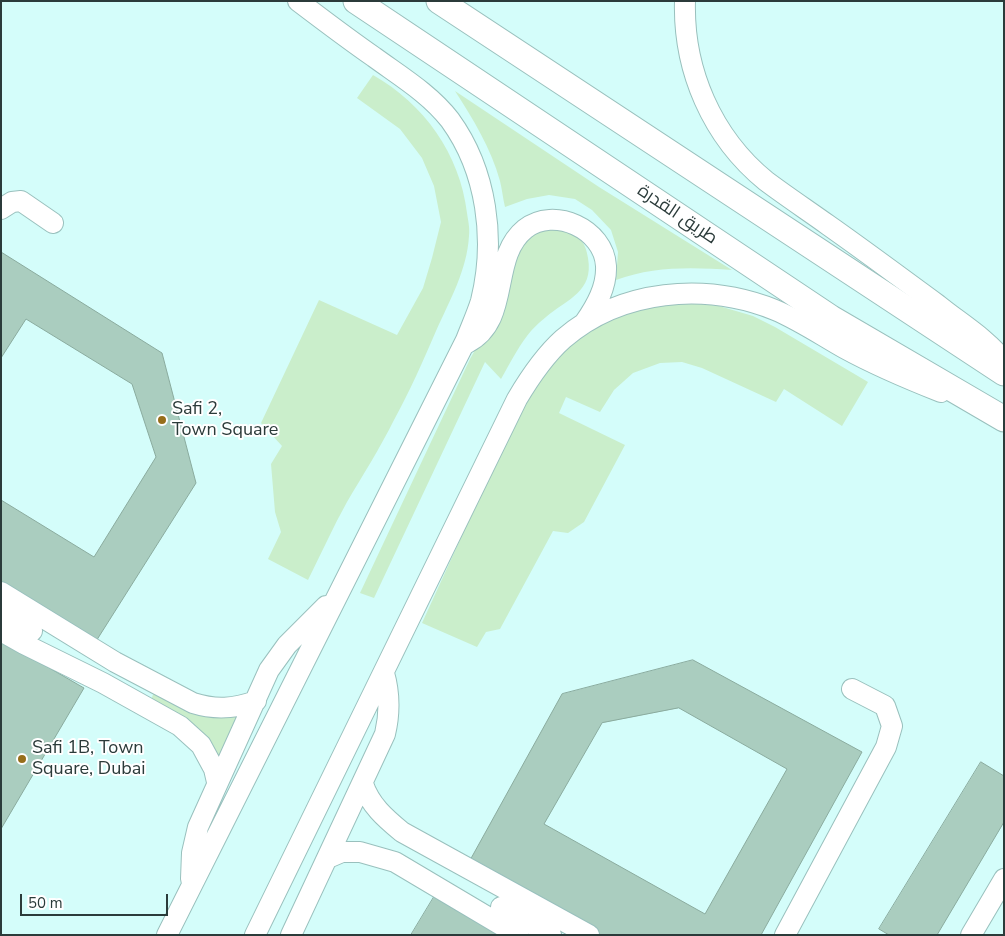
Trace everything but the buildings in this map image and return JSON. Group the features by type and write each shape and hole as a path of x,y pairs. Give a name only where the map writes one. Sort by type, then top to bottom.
{"main road":[{"name":"طريق القدرة","path":"356,1 831,318 994,412"},
{"path":"439,1 1004,373"}],"street":[{"path":"167,935 464,345 480,302 486,279 488,239 486,207 472,161 449,119 409,82 298,1"},
{"path":"685,1 684,20 688,51 696,81 708,109 724,135 743,159 766,180 988,343 1004,361"},
{"path":"1,209 12,202 21,201 53,223"},
{"path":"464,345 478,336 488,323 497,301 507,255 512,244 527,227 548,219 560,220 582,228 594,240 603,255 606,266 600,297 583,324"},
{"path":"255,935 530,377 545,357 563,339 583,324 616,307 644,298 688,293 733,297 754,302 795,319 857,355 896,374 994,412"},
{"path":"1,592 32,631"},
{"path":"191,886 194,840 200,821 269,670 287,645 337,597"},
{"path":"1,612 32,631 103,683 180,726 201,745 214,769 217,782"},
{"path":"1,631 32,631 115,662 193,703 205,707 231,708 256,700"},
{"path":"291,935 381,746 388,722 390,696 384,672"},
{"path":"785,935 886,746 892,726 885,706 852,689"},
{"path":"363,784 379,813 402,832 501,906 551,935"},
{"path":"328,858 342,852 360,852 395,862 501,906 588,935"},
{"path":"971,935 1004,879"},
{"path":"501,906 518,935"},
{"path":"177,914 179,935"}],"green space":[{"path":"373,75 408,100 423,116 448,151 463,191 469,227 468,249 457,285 411,387 383,441 342,511 308,580 268,559 281,532 275,512 271,464 282,446 261,423 319,300 397,335 423,288 441,222 434,186 422,158 400,129 357,98"},
{"path":"455,91 599,187 732,270 703,268 659,270 630,275 616,280 618,252 611,230 592,210 575,199 549,195 527,199 505,207 500,181 487,145"},
{"path":"562,227 580,239 585,246 589,270 583,287 531,331 501,379 485,362 374,598 360,593 470,359 494,316 508,264 532,230"},
{"path":"686,302 719,306 753,316 868,382 842,426 784,389 776,402 702,368 682,362 660,363 633,373 614,390 600,412 566,397 559,413 625,445 584,522 568,533 553,531 500,629 486,632 477,647 422,623 523,402 563,351 595,328 621,315 651,307"},
{"path":"155,690 193,714 238,713 219,757 150,702"}],"place":[{"name":"Safi 2, Town Square","path":"162,420"},
{"name":"Safi 1B, Town Square, Dubai","path":"22,759"}]}
